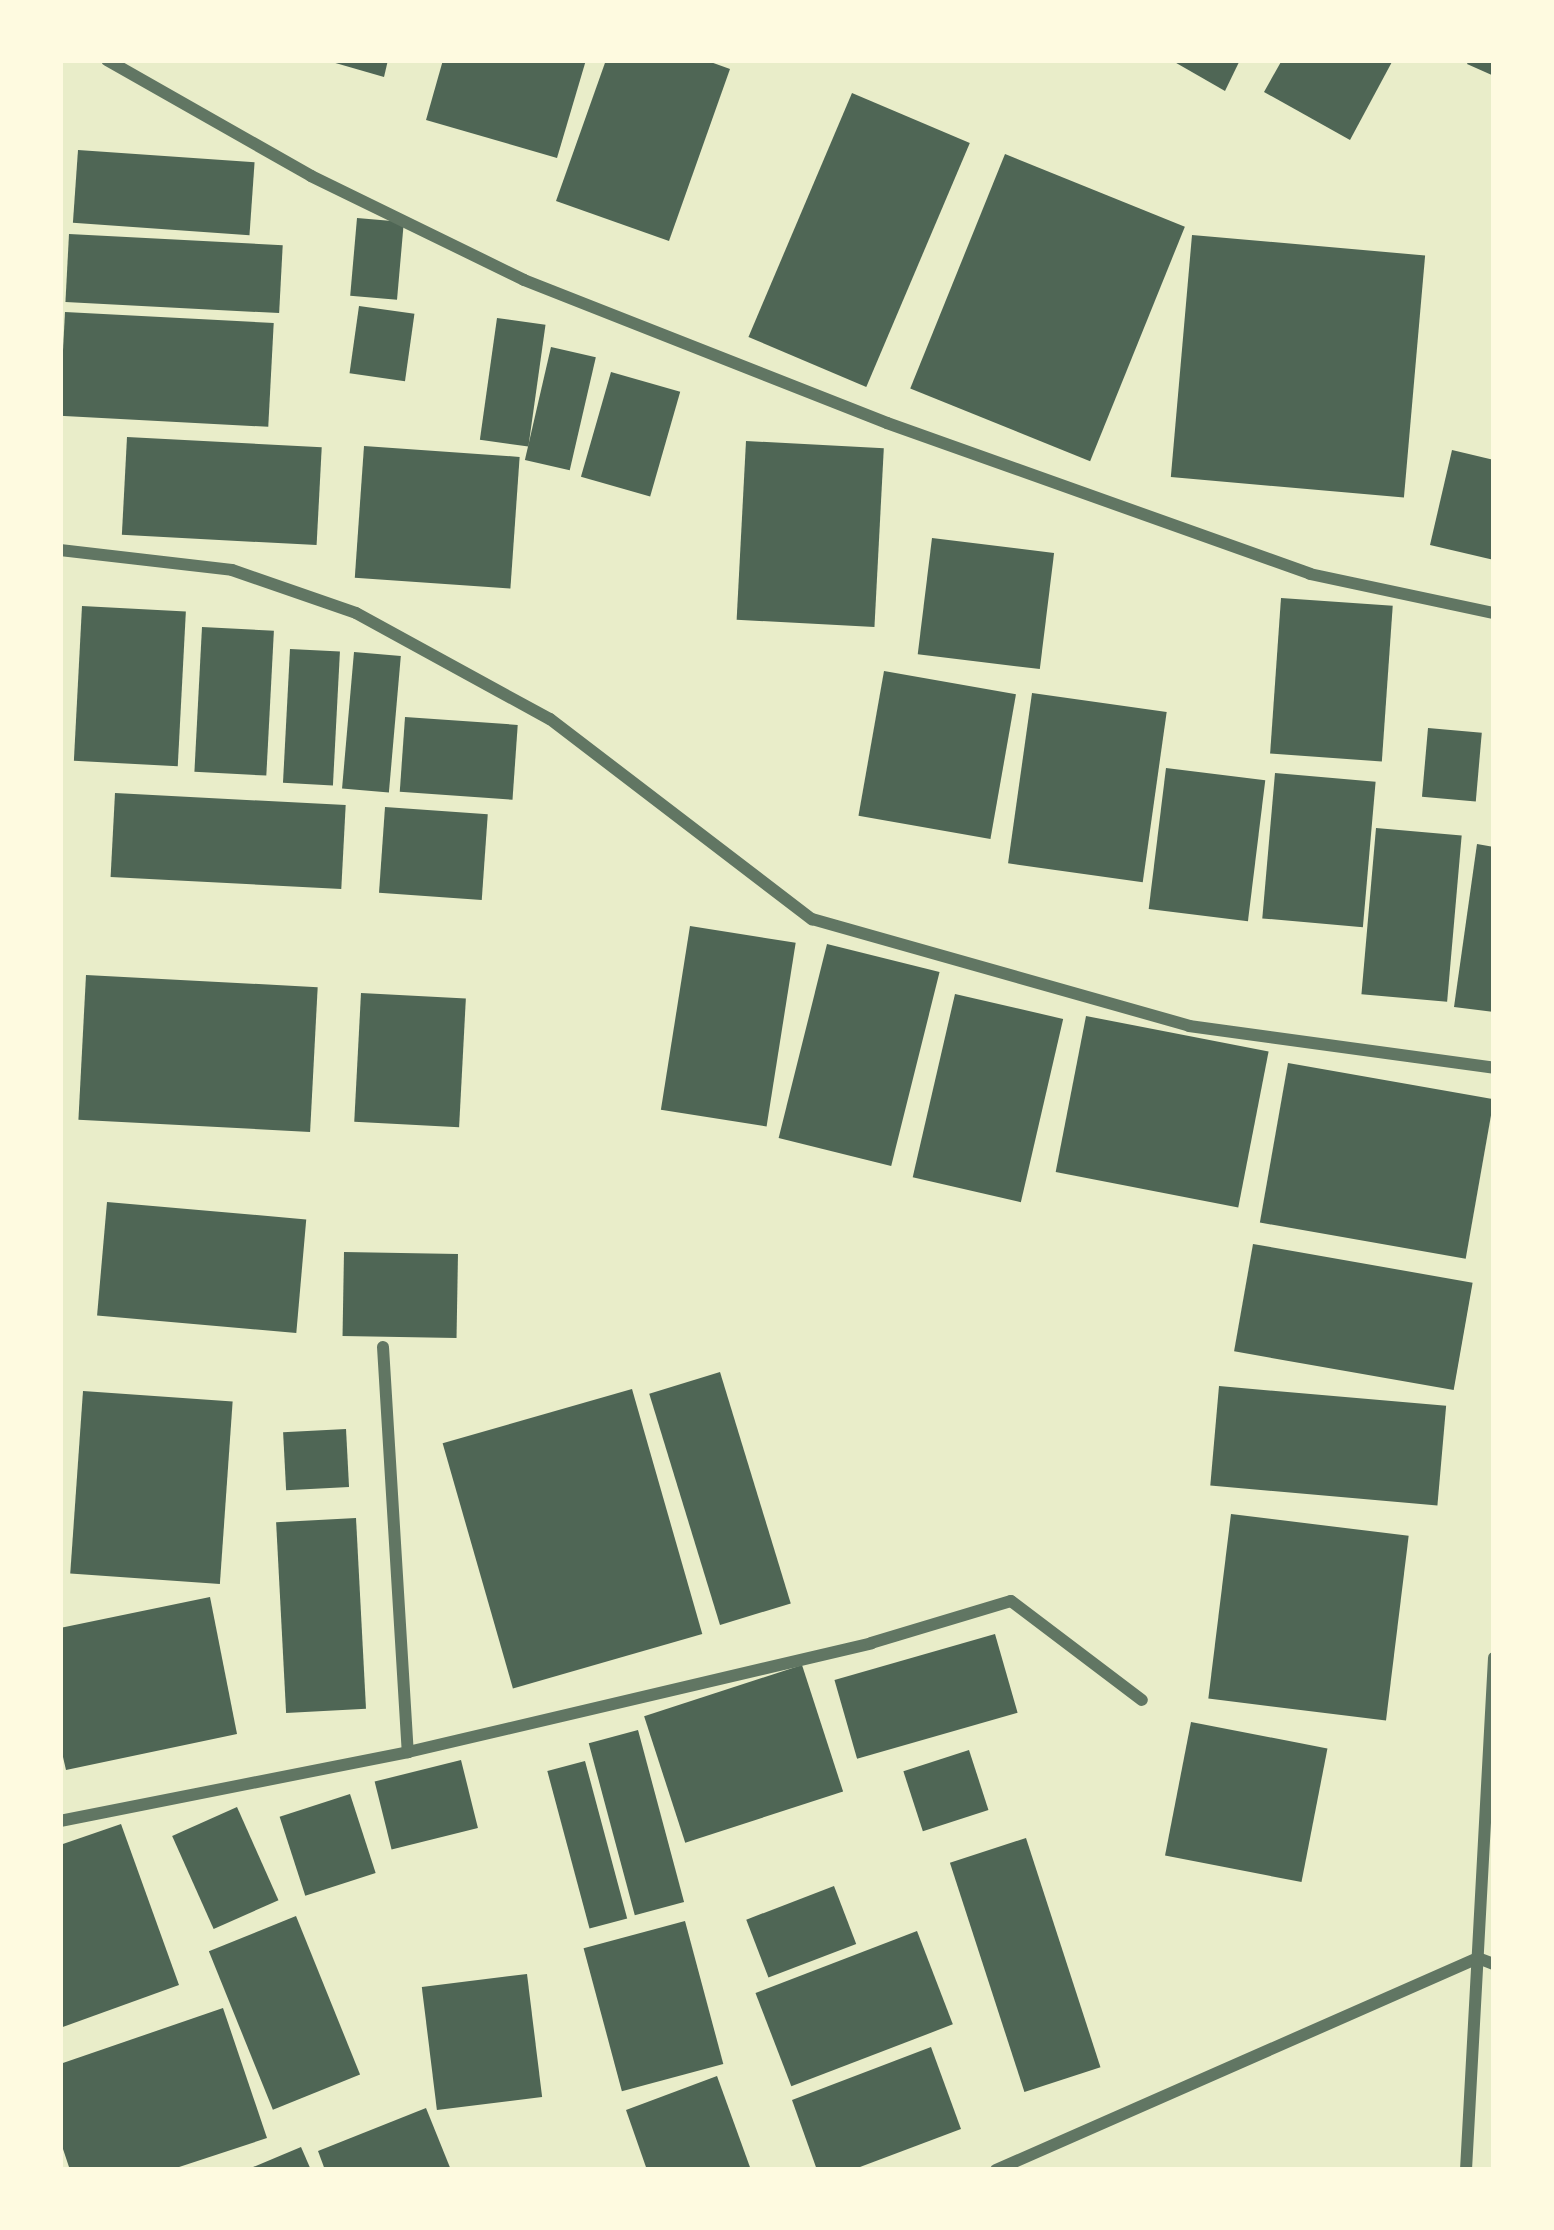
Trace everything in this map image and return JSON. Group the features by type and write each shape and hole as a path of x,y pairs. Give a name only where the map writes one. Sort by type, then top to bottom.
{"street":[{"path":"106,60 311,176 524,280 887,423 1310,574 1494,613"},
{"path":"60,550 232,570 356,613 550,719 812,919 1189,1026 1494,1068"},
{"path":"383,1347 408,1752"},
{"path":"60,1821 408,1752 872,1643 1011,1600 1142,1700"},
{"path":"1466,2170 1494,1657"},
{"path":"996,2170 1478,1958 1494,1964"}],"building":[{"path":"325,60 388,60 384,77"},
{"path":"443,60 586,60 557,158 426,120"},
{"path":"606,60 705,60 730,69 669,241 556,201"},
{"path":"1171,60 1240,60 1225,91"},
{"path":"1282,60 1393,60 1350,140 1264,92"},
{"path":"1469,60 1494,60 1494,76 1467,64"},
{"path":"852,93 970,143 866,387 748,337"},
{"path":"78,150 255,162 249,235 73,223"},
{"path":"1005,154 1185,227 1090,461 910,389"},
{"path":"357,218 404,222 397,300 350,296"},
{"path":"69,234 283,245 279,313 65,302"},
{"path":"1192,235 1425,255 1404,497 1171,477"},
{"path":"359,306 414,314 405,381 350,373"},
{"path":"65,312 274,323 268,427 60,416"},
{"path":"497,318 546,325 528,447 480,440"},
{"path":"551,347 596,357 570,470 525,460"},
{"path":"611,372 680,392 650,497 581,477"},
{"path":"127,437 322,447 317,545 122,535"},
{"path":"746,441 884,448 874,627 737,620"},
{"path":"364,446 520,457 510,589 355,578"},
{"path":"1452,450 1494,460 1494,560 1430,545"},
{"path":"932,538 1054,553 1040,669 918,654"},
{"path":"1281,598 1393,606 1382,761 1270,754"},
{"path":"82,606 186,611 178,766 74,761"},
{"path":"202,627 274,631 266,776 194,772"},
{"path":"290,649 340,652 333,785 283,783"},
{"path":"354,652 401,656 389,793 342,788"},
{"path":"884,671 1016,694 990,839 858,816"},
{"path":"1032,693 1167,712 1143,882 1008,863"},
{"path":"405,717 518,725 512,800 400,792"},
{"path":"1428,728 1482,733 1476,801 1422,797"},
{"path":"1166,768 1265,780 1248,921 1149,909"},
{"path":"1275,773 1376,782 1363,927 1262,918"},
{"path":"115,793 346,805 341,889 111,877"},
{"path":"385,807 488,814 482,900 379,893"},
{"path":"1376,828 1462,835 1447,1002 1361,994"},
{"path":"1477,844 1494,847 1494,1012 1454,1007"},
{"path":"690,926 796,943 767,1126 661,1110"},
{"path":"827,944 940,972 891,1166 779,1138"},
{"path":"86,975 318,987 310,1132 78,1120"},
{"path":"361,993 466,998 459,1127 354,1122"},
{"path":"955,994 1063,1019 1021,1202 913,1177"},
{"path":"1086,1016 1269,1051 1238,1208 1056,1172"},
{"path":"1288,1063 1494,1099 1466,1259 1260,1223"},
{"path":"107,1202 306,1219 296,1333 97,1316"},
{"path":"1253,1244 1473,1283 1454,1390 1234,1351"},
{"path":"344,1252 458,1254 457,1338 343,1336"},
{"path":"720,1372 791,1603 720,1625 649,1394"},
{"path":"1219,1386 1446,1406 1437,1505 1210,1486"},
{"path":"632,1389 702,1634 513,1688 443,1443"},
{"path":"83,1391 233,1401 220,1584 70,1574"},
{"path":"346,1429 349,1487 286,1490 283,1432"},
{"path":"1231,1514 1409,1536 1386,1720 1208,1699"},
{"path":"356,1518 366,1709 286,1713 276,1522"},
{"path":"210,1597 237,1734 66,1770 60,1744 60,1628"},
{"path":"995,1634 1018,1713 857,1759 834,1680"},
{"path":"802,1665 843,1791 685,1843 644,1716"},
{"path":"1191,1722 1327,1749 1301,1882 1165,1856"},
{"path":"638,1730 684,1902 635,1915 589,1743"},
{"path":"969,1750 988,1810 923,1831 903,1771"},
{"path":"461,1760 478,1828 392,1849 375,1782"},
{"path":"585,1761 627,1918 590,1929 547,1771"},
{"path":"350,1794 376,1873 305,1896 280,1817"},
{"path":"237,1807 278,1900 214,1929 172,1836"},
{"path":"121,1824 179,1985 60,2028 60,1845"},
{"path":"1026,1838 1100,2067 1024,2092 950,1863"},
{"path":"834,1886 856,1944 768,1978 746,1920"},
{"path":"296,1916 360,2075 273,2110 209,1951"},
{"path":"685,1921 723,2064 622,2091 584,1948"},
{"path":"917,1931 953,2024 791,2086 755,1993"},
{"path":"527,1974 542,2097 437,2110 422,1987"},
{"path":"223,2008 267,2138 170,2170 70,2170 60,2140 60,2064"},
{"path":"931,2047 961,2129 852,2170 817,2170 792,2100"},
{"path":"717,2076 751,2170 647,2170 626,2110"},
{"path":"426,2108 451,2170 325,2170 318,2151"},
{"path":"301,2147 311,2170 246,2170"}]}
